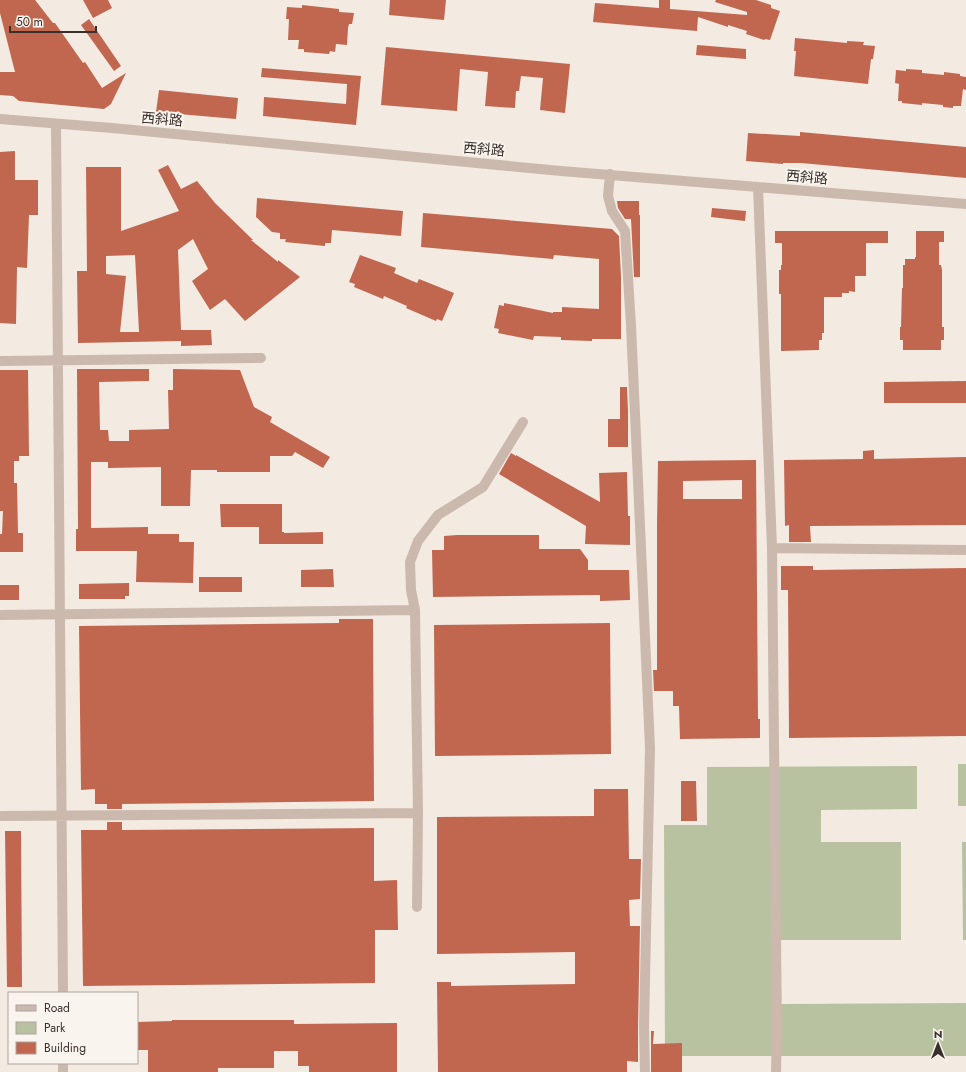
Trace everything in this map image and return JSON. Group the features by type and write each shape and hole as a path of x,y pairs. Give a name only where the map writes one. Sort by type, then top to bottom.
{"street":[{"name":"西斜路","path":"0,119 112,128 553,170 966,204"},
{"path":"56,124 63,992"},
{"path":"610,174 608,196 612,210 625,231 631,325 650,748 644,1018 645,1072"},
{"path":"758,186 772,548 777,1031 776,1072"},
{"path":"0,361 261,358"},
{"path":"417,907 418,813 415,610 411,590 410,562 418,541 438,515 483,487 523,422"},
{"path":"772,548 966,550"},
{"path":"0,615 415,610"},
{"path":"0,816 418,813"}],"green space":[{"path":"958,764 966,764 966,806 958,806"},
{"path":"917,766 917,809 821,810 821,842 901,842 901,940 780,940 781,1004 966,1003 966,1056 665,1056 664,825 707,825 707,767"},
{"path":"962,842 966,842 966,940 963,940"}],"building":[{"path":"0,0 35,0 53,23 55,23 83,63 85,62 102,88 126,73 111,104 104,109 19,101 13,96 0,95 0,72 15,72 0,13"},
{"path":"83,0 108,0 112,8 93,18"},
{"path":"390,0 446,0 444,20 389,15"},
{"path":"659,0 670,0 670,9 747,15 747,12 715,2 716,0 756,0 771,5 771,8 780,11 770,40 764,40 746,34 747,31 728,25 728,27 698,17 697,31 593,22 595,3 659,8"},
{"path":"302,5 339,9 339,12 354,13 352,24 349,24 348,28 347,45 336,44 335,52 330,51 329,54 304,52 304,49 298,49 299,40 288,40 289,19 286,19 287,7 302,8"},
{"path":"89,19 121,66 114,71 81,25"},
{"path":"795,38 847,43 847,41 864,42 863,45 875,46 873,59 871,59 868,84 794,76 796,51 794,51"},
{"path":"697,45 746,49 746,59 696,55"},
{"path":"386,47 570,64 565,113 540,110 543,78 521,76 519,91 516,91 515,108 485,106 488,72 460,69 457,111 381,105"},
{"path":"262,68 361,76 356,125 263,116 264,97 346,104 347,84 261,77"},
{"path":"906,69 922,70 922,73 944,75 944,72 960,74 960,76 966,77 966,90 963,89 961,106 953,106 953,108 943,107 943,105 922,103 922,105 902,103 902,101 898,101 899,84 895,83 896,70 906,71"},
{"path":"159,90 238,98 236,119 156,112"},
{"path":"800,132 966,147 966,178 801,163 783,164 746,161 748,133 800,136"},
{"path":"15,151 15,180 38,180 38,215 29,215 27,268 17,267 16,324 0,323 0,152"},
{"path":"168,165 181,189 197,181 215,203 253,240 251,240 278,262 278,260 300,277 245,321 225,299 210,310 192,281 208,269 193,239 178,250 181,330 211,330 212,345 181,346 181,341 78,343 77,271 87,271 86,167 121,167 121,231 179,211 158,170","holes":["135,255 139,332 120,332 126,276 106,274 106,256"]},
{"path":"257,198 403,211 401,236 332,230 331,243 325,243 325,246 285,242 286,239 280,239 280,233 272,232 256,217"},
{"path":"617,201 639,201 640,277 634,277 631,219 625,219 618,208"},
{"path":"712,208 746,211 745,221 711,217"},
{"path":"423,213 612,229 619,236 621,277 621,339 592,339 592,341 561,340 561,337 534,336 533,340 498,333 499,329 494,328 499,305 504,306 504,303 553,313 562,312 562,307 599,309 599,259 554,255 553,259 421,247"},
{"path":"775,231 888,231 888,243 866,243 866,276 855,276 855,292 849,291 849,293 842,293 842,297 824,297 824,333 822,333 822,340 819,340 819,350 781,351 781,294 779,294 779,270 781,270 782,265 782,243 775,243"},
{"path":"916,231 944,231 944,242 939,242 939,265 941,265 942,270 942,327 944,327 944,340 941,340 941,350 903,350 903,340 900,340 903,265 905,265 905,259 915,259 916,257"},
{"path":"360,255 396,268 394,273 417,283 419,279 454,293 442,321 437,319 436,321 406,308 407,306 384,296 383,299 354,287 355,284 349,282"},
{"path":"77,369 149,369 149,381 99,382 100,430 108,430 109,441 129,441 129,430 169,429 168,390 173,390 173,369 240,370 254,407 272,417 270,422 330,457 323,468 295,452 292,456 270,456 270,472 217,472 217,470 191,470 190,506 161,506 161,467 108,468 108,462 91,462 91,528 148,527 148,534 179,534 179,542 194,542 193,583 136,582 137,551 76,551 76,529 78,529"},
{"path":"0,370 28,370 29,456 19,456 19,461 14,461 14,483 17,483 18,533 23,533 23,552 0,552 0,534 2,534 3,511 0,511"},
{"path":"966,381 966,403 884,403 884,382"},
{"path":"620,387 627,387 628,447 608,447 608,419 620,419"},
{"path":"874,450 874,459 966,457 966,525 810,526 811,542 789,542 789,525 785,526 784,460 863,459 863,451"},
{"path":"511,453 600,502 599,473 627,472 630,545 585,544 586,526 499,474"},
{"path":"756,460 758,719 760,719 760,738 680,739 679,706 673,706 673,691 654,691 653,670 657,670 658,461","holes":["742,480 742,499 683,499 683,481"]},
{"path":"220,504 282,504 282,532 323,532 323,544 259,544 259,527 221,527"},
{"path":"539,535 539,549 580,549 588,560 588,570 629,570 630,600 600,601 600,595 433,597 432,550 444,550 444,536"},
{"path":"781,566 813,566 813,570 966,568 966,736 789,738 788,590 781,590"},
{"path":"333,569 334,587 301,587 301,570"},
{"path":"199,577 242,577 242,592 199,592"},
{"path":"129,583 129,596 125,596 125,599 79,599 79,584"},
{"path":"0,585 19,585 19,600 0,600"},
{"path":"339,619 373,619 374,801 122,804 122,809 107,809 107,804 95,804 95,789 81,790 79,626 339,623"},
{"path":"610,623 611,754 435,756 434,625"},
{"path":"681,781 696,781 697,821 681,821"},
{"path":"594,789 628,789 629,859 641,859 640,899 629,900 630,926 640,926 638,1062 627,1061 627,1072 438,1072 437,982 451,982 451,986 575,984 575,952 437,954 437,817 594,816"},
{"path":"107,822 122,822 122,830 374,828 374,881 397,880 398,930 375,930 375,983 83,986 81,830 107,830"},
{"path":"5,831 21,831 22,987 7,987"},
{"path":"294,1020 294,1024 397,1023 397,1072 309,1072 309,1066 298,1066 298,1051 274,1051 274,1068 218,1068 218,1072 148,1072 148,1050 138,1050 138,1022"},
{"path":"651,1031 654,1031 653,1044 682,1043 682,1072 651,1072"}]}
